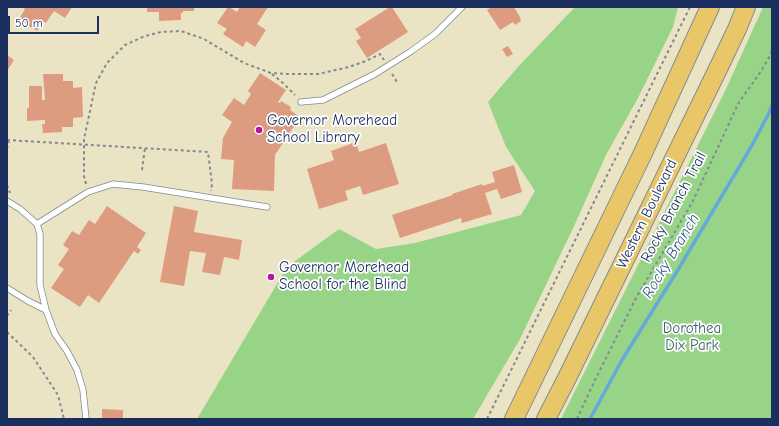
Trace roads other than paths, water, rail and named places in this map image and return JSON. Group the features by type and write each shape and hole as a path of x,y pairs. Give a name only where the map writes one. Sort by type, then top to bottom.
{"main road":[{"name":"Western Boulevard","path":"514,419 643,153 710,7"},
{"name":"Western Boulevard","path":"546,419 717,71 746,7"}],"lane":[{"path":"301,102 323,100 375,74 435,34 462,7"},
{"path":"37,224 88,192 113,184 143,187 267,207"},
{"path":"9,199 37,224 40,234 40,285 46,310 55,334 67,351 77,370 83,390 86,419"},
{"path":"7,288 28,302 46,310"}],"waterway":[{"name":"Rocky Branch","path":"590,419 622,360 751,147 772,105"}],"place":[{"name":"Governor Morehead School Library","path":"259,130"},
{"name":"Governor Morehead School for the Blind","path":"271,277"}],"park label":[{"name":"Dorothea Dix Park","path":"692,338"}]}
